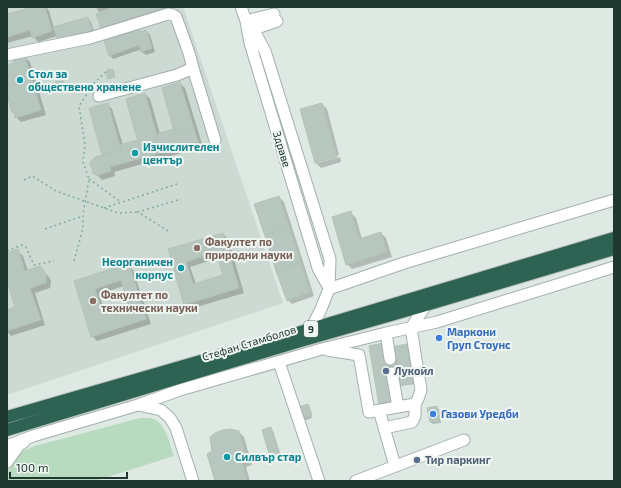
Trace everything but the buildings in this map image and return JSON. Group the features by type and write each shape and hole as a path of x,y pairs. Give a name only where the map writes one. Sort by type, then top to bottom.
{"highway":[{"name":"Стефан Стамболов","path":"7,417 310,329 614,238"},
{"name":"Стефан Стамболов","path":"7,430 614,248"}],"street":[{"path":"240,7 249,27 265,51 330,259 329,289 321,309 310,329"},
{"path":"7,55 90,38 168,14 173,15 176,17 189,53 215,140"},
{"path":"249,27 276,17"},
{"path":"100,96 178,75 193,68"},
{"path":"329,289 404,263 614,200"},
{"path":"7,446 33,436 138,405 180,390 386,333 437,322 614,268"},
{"path":"384,428 412,422 415,416 415,404 421,390 411,328 426,305"},
{"path":"386,333 388,353"},
{"path":"297,342 322,350 364,354 369,412 415,404"},
{"path":"279,362 319,481"},
{"path":"392,373 398,407"},
{"path":"138,405 161,410 170,418 176,428 194,481"},
{"path":"379,410 395,466"},
{"path":"7,462 19,445 33,436"},
{"path":"356,481 464,440"}],"path":[{"path":"74,261 83,228 83,215 89,179 83,162 85,145 79,106 95,82 109,69"},
{"path":"24,180 32,176 56,191 118,213 138,212 181,199"},
{"path":"89,179 121,202"},
{"path":"104,208 177,184"},
{"path":"138,212 168,231"},
{"path":"45,229 83,215"},
{"path":"7,251 22,245 26,247 34,265 54,261"}],"shaded area":[{"path":"7,7 183,7 283,303 7,395"}],"green space":[{"path":"140,418 150,418 160,423 166,433 174,456 95,481 7,481 11,464 24,450"}],"tunnel":[{"path":"370,353 384,351"}],"place":[{"name":"Стол за обществено хранене","path":"20,80"},
{"name":"Изчислителен център","path":"135,153"},
{"name":"Факултет по природни науки","path":"197,248"},
{"name":"Неорганичен корпус","path":"181,268"},
{"name":"Факултет по технически науки","path":"93,301"},
{"name":"Маркони Груп Стоунс","path":"439,338"},
{"name":"Лукойл","path":"386,371"},
{"name":"Газови Уредби","path":"433,414"},
{"name":"Силвър стар","path":"227,457"},
{"name":"Тир паркинг","path":"417,460"}]}
